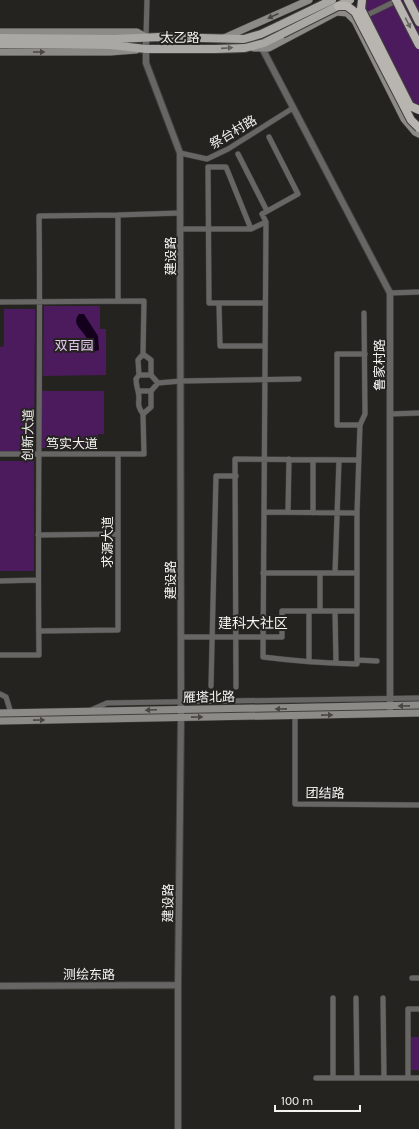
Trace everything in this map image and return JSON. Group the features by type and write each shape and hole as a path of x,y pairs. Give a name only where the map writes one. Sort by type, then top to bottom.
{"highway":[{"path":"362,0 361,9 410,106 419,110"},
{"path":"397,0 419,45"},
{"path":"408,0 419,22"},
{"path":"335,4 347,6 355,12 411,120 419,128"}],"main road":[{"path":"224,38 309,0"},
{"name":"太乙路","path":"0,38 114,39 146,37 244,39 261,34 335,4 350,0"},
{"path":"246,48 269,48 335,4 355,21 404,119 415,132 419,134"},
{"name":"太乙路","path":"0,44 111,45 146,49 246,48 282,34 335,4"},
{"path":"0,32 137,32 146,37"},
{"path":"0,52 110,52 146,49"},
{"name":"雁塔北路","path":"0,713 419,705"},
{"name":"雁塔北路","path":"0,721 181,710 295,716 390,706 419,713"}],"street":[{"path":"146,37 147,0"},
{"path":"355,21 397,0"},
{"name":"建设路","path":"146,37 146,63 180,153 181,710 178,1129"},
{"name":"鲁家村路","path":"262,48 390,293 390,706"},
{"name":"祭台村路","path":"180,153 207,159 228,149 293,108"},
{"path":"269,137 298,194 262,214 266,222 263,657 309,662 357,664 357,513 360,425 365,414 364,313"},
{"path":"238,154 267,211"},
{"path":"251,229 226,168 208,167 209,303 265,303"},
{"path":"118,301 118,215 180,213"},
{"name":"创新大道","path":"0,655 39,655 39,216 118,215"},
{"path":"180,229 251,229 266,222"},
{"path":"390,293 419,292"},
{"path":"0,302 40,303 144,301 143,354 138,360 138,375 136,378 138,408 143,414 151,407 151,391 158,383 181,381 299,379"},
{"path":"219,303 220,346 264,346"},
{"path":"143,354 151,360 151,375 158,383"},
{"path":"360,425 337,425 337,354 365,354"},
{"path":"138,375 151,375"},
{"path":"138,391 151,391"},
{"path":"390,414 419,413"},
{"name":"笃实大道","path":"0,454 144,454 143,414"},
{"name":"求源大道","path":"39,630 118,630 118,454"},
{"path":"236,687 235,459 359,460"},
{"path":"288,512 289,459"},
{"path":"313,460 313,513"},
{"path":"335,573 338,513 338,460"},
{"path":"211,686 216,476 236,476"},
{"path":"264,512 357,513"},
{"path":"38,535 118,534"},
{"path":"263,573 357,573"},
{"path":"320,573 320,611"},
{"path":"0,582 38,580"},
{"path":"181,637 282,637 282,611 357,611"},
{"path":"308,611 309,662"},
{"path":"335,611 336,663"},
{"path":"357,660 377,661"},
{"path":"0,694 6,697 11,713"},
{"path":"390,706 419,698"},
{"name":"团结路","path":"295,716 295,804 419,805"},
{"path":"412,978 419,978"},
{"name":"测绘东路","path":"0,986 178,985"},
{"path":"333,998 333,1078"},
{"path":"356,998 357,1078"},
{"path":"384,998 384,1078"},
{"path":"408,1078 408,1009 419,1009"},
{"path":"316,1078 419,1078"}],"green space":[{"path":"366,0 419,0 419,116 363,9"},
{"name":"双百园","path":"44,306 100,306 100,329 106,329 106,375 43,376"},
{"path":"4,309 35,309 34,452 0,452 0,347 4,346"},
{"path":"42,391 104,391 104,434 98,434 97,448 41,448"},
{"path":"0,461 34,461 34,571 0,571"},
{"path":"410,1037 419,1037 419,1070 410,1070"}],"shaded area":[{"path":"79,314 84,314 98,336 99,350 92,352 87,346 86,337 76,321"}],"district":[{"name":"建科大社区","path":"253,623"}]}
